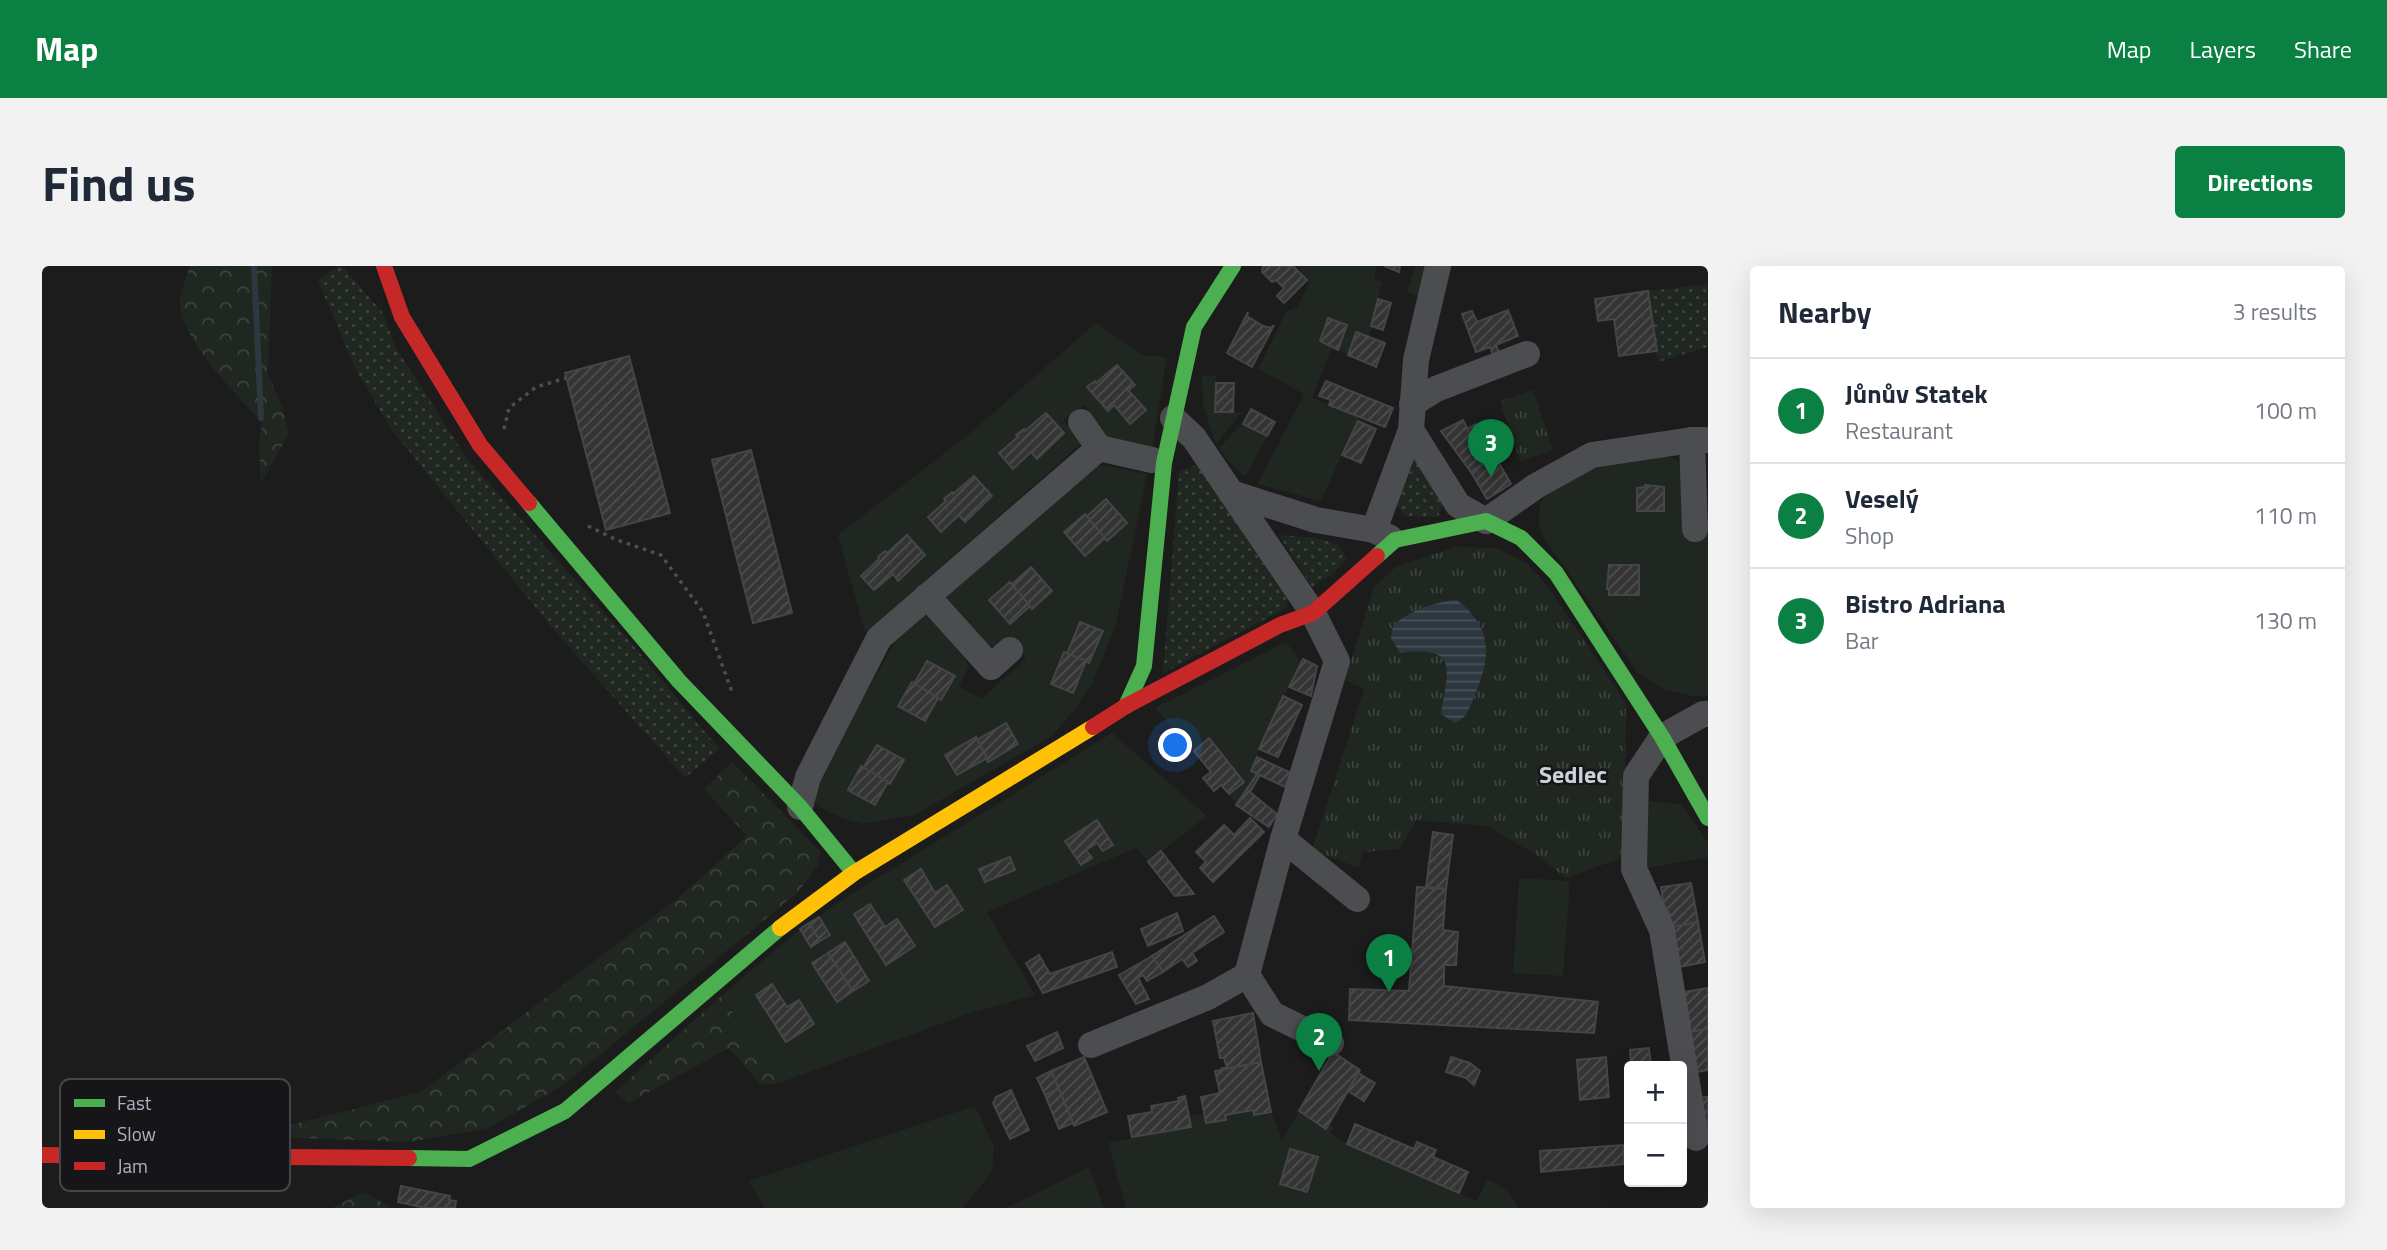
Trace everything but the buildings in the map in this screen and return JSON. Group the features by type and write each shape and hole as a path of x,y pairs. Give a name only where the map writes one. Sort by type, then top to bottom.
{"street":[{"path":"384,266 401,317 480,445 680,681 800,807 854,873"},
{"path":"1126,706 1144,666 1164,463 1194,327 1233,266"},
{"path":"290,1157 469,1159 565,1111 763,940 854,873 1126,706 1280,625 1313,614 1385,535 1410,430 1416,360 1438,266"},
{"path":"1412,404 1436,389 1527,354"},
{"path":"1091,1045 1208,997 1247,975 1283,839 1337,661 1313,614 1194,438 1173,418"},
{"path":"1081,422 1099,448 1152,460"},
{"path":"1410,430 1458,505 1521,538 1556,573 1662,737 1708,818"},
{"path":"1231,493 1316,520 1385,535 1486,521 1536,486 1592,455 1700,440 1695,529"},
{"path":"800,807 808,777 879,638 1099,448"},
{"path":"927,596 993,666"},
{"path":"1696,1138 1662,930 1634,869 1636,776 1662,737 1703,714 1708,714"},
{"path":"1283,839 1357,899"},
{"path":"1247,975 1272,1014 1331,1043"},
{"path":"42,1155 60,1155"}],"path":[{"path":"502,441 509,408 536,387 566,379"},
{"path":"581,523 617,540 661,555 703,612 733,696"}],"green space":[{"path":"190,266 272,266 268,374 282,407 289,434 261,482 259,447 262,423 212,366 189,333 183,318 180,298"},
{"path":"338,266 342,266 383,313 396,348 468,460 627,638 719,749 685,778 554,630 391,429 357,372 318,281"},
{"path":"1298,266 1377,266 1374,279 1382,282 1369,337 1356,333 1348,355 1338,350 1347,325 1328,319 1320,341 1332,347 1312,398 1359,417 1321,501 1258,484 1304,394 1258,369 1286,312 1298,306 1309,283"},
{"path":"1415,266 1426,266 1419,297 1407,292"},
{"path":"1708,284 1708,347 1658,362 1648,291"},
{"path":"1096,323 1143,355 1167,357 1152,448 1110,440 1084,405 1064,420 1081,444 865,633 838,535 968,435"},
{"path":"1202,376 1216,376 1215,412 1242,412 1216,444 1203,406"},
{"path":"1533,390 1553,450 1520,461 1500,401"},
{"path":"1242,423 1267,437 1245,477 1226,459 1219,448"},
{"path":"1665,456 1680,463 1686,534 1708,534 1708,696 1692,696 1663,689 1638,673 1543,537 1539,515 1545,497 1558,484 1578,474 1624,462"},
{"path":"1415,459 1443,505 1438,517 1405,516 1397,506"},
{"path":"1200,464 1289,595 1286,608 1163,673 1179,471"},
{"path":"1097,466 1147,474 1116,625 1093,682 1076,708 1053,735 915,815 862,824 839,817 818,806 814,798 815,783 895,642 926,614 969,666 959,687 982,698 1026,659 1010,639 998,648 989,646 946,597"},
{"path":"1279,535 1319,538 1338,545 1347,558 1334,573 1312,587"},
{"path":"1456,547 1496,548 1526,563 1549,588 1626,703 1624,857 1566,878 1535,854 1487,826 1416,820 1400,849 1363,852 1359,868 1312,850 1364,689 1345,680 1374,587 1397,566"},
{"path":"1286,642 1302,663 1260,746 1252,771 1257,774 1237,804 1229,794 1244,782 1209,739 1194,751 1155,708"},
{"path":"1112,733 1207,816 1148,862 1136,848 987,912 1035,995 973,1012 779,1083 722,995 800,929 811,947 830,935 819,917 834,905"},
{"path":"732,762 820,851 818,865 797,893 562,1086 488,1128 409,1142 290,1138 290,1125 421,1092 678,898 747,836 704,789"},
{"path":"1646,801 1681,804 1708,843 1708,857 1642,869"},
{"path":"1519,878 1570,881 1563,976 1513,973"},
{"path":"722,995 779,1083 761,1085 729,1048 629,1103 615,1092"},
{"path":"975,1106 994,1146 992,1172 963,1208 765,1208 749,1181"},
{"path":"1253,1110 1254,1115 1271,1112 1282,1140 1299,1112 1325,1129 1328,1125 1334,1128 1331,1133 1347,1144 1477,1201 1487,1180 1492,1182 1510,1194 1517,1208 1126,1208 1108,1143 1190,1127 1189,1116 1204,1114 1206,1123 1225,1120 1225,1115"},
{"path":"1089,1167 1104,1208 1006,1208"},
{"path":"363,1192 393,1208 332,1208"}],"shaded area":[{"path":"1457,600 1478,622 1486,645 1486,657 1480,683 1469,709 1463,718 1455,723 1441,714 1447,673 1446,664 1441,657 1433,653 1400,653 1391,638 1393,626 1414,611"}],"waterway":[{"path":"254,266 261,418"}],"traffic: fast":[{"path":"1126,706 1144,666 1164,463 1194,327 1233,266"},
{"path":"529,503 679,681 800,807 854,873"},
{"path":"1377,556 1395,540 1486,521 1521,538 1556,573 1662,737 1708,818"},
{"path":"409,1158 469,1159 565,1111 780,928"}],"traffic: slow":[{"path":"780,928 854,873 1093,727"}],"traffic: jam":[{"path":"384,266 402,317 480,445 529,503"},
{"path":"1093,727 1126,706 1280,625 1313,613 1377,556"},
{"path":"42,1155 60,1155"},
{"path":"290,1157 409,1158"}],"place":[{"name":"Bistro Adriana","path":"1491,477"},
{"name":"Jůnův Statek","path":"1389,992"},
{"name":"Veselý","path":"1319,1071"}],"district":[{"name":"Sedlec","path":"1573,775"}]}
